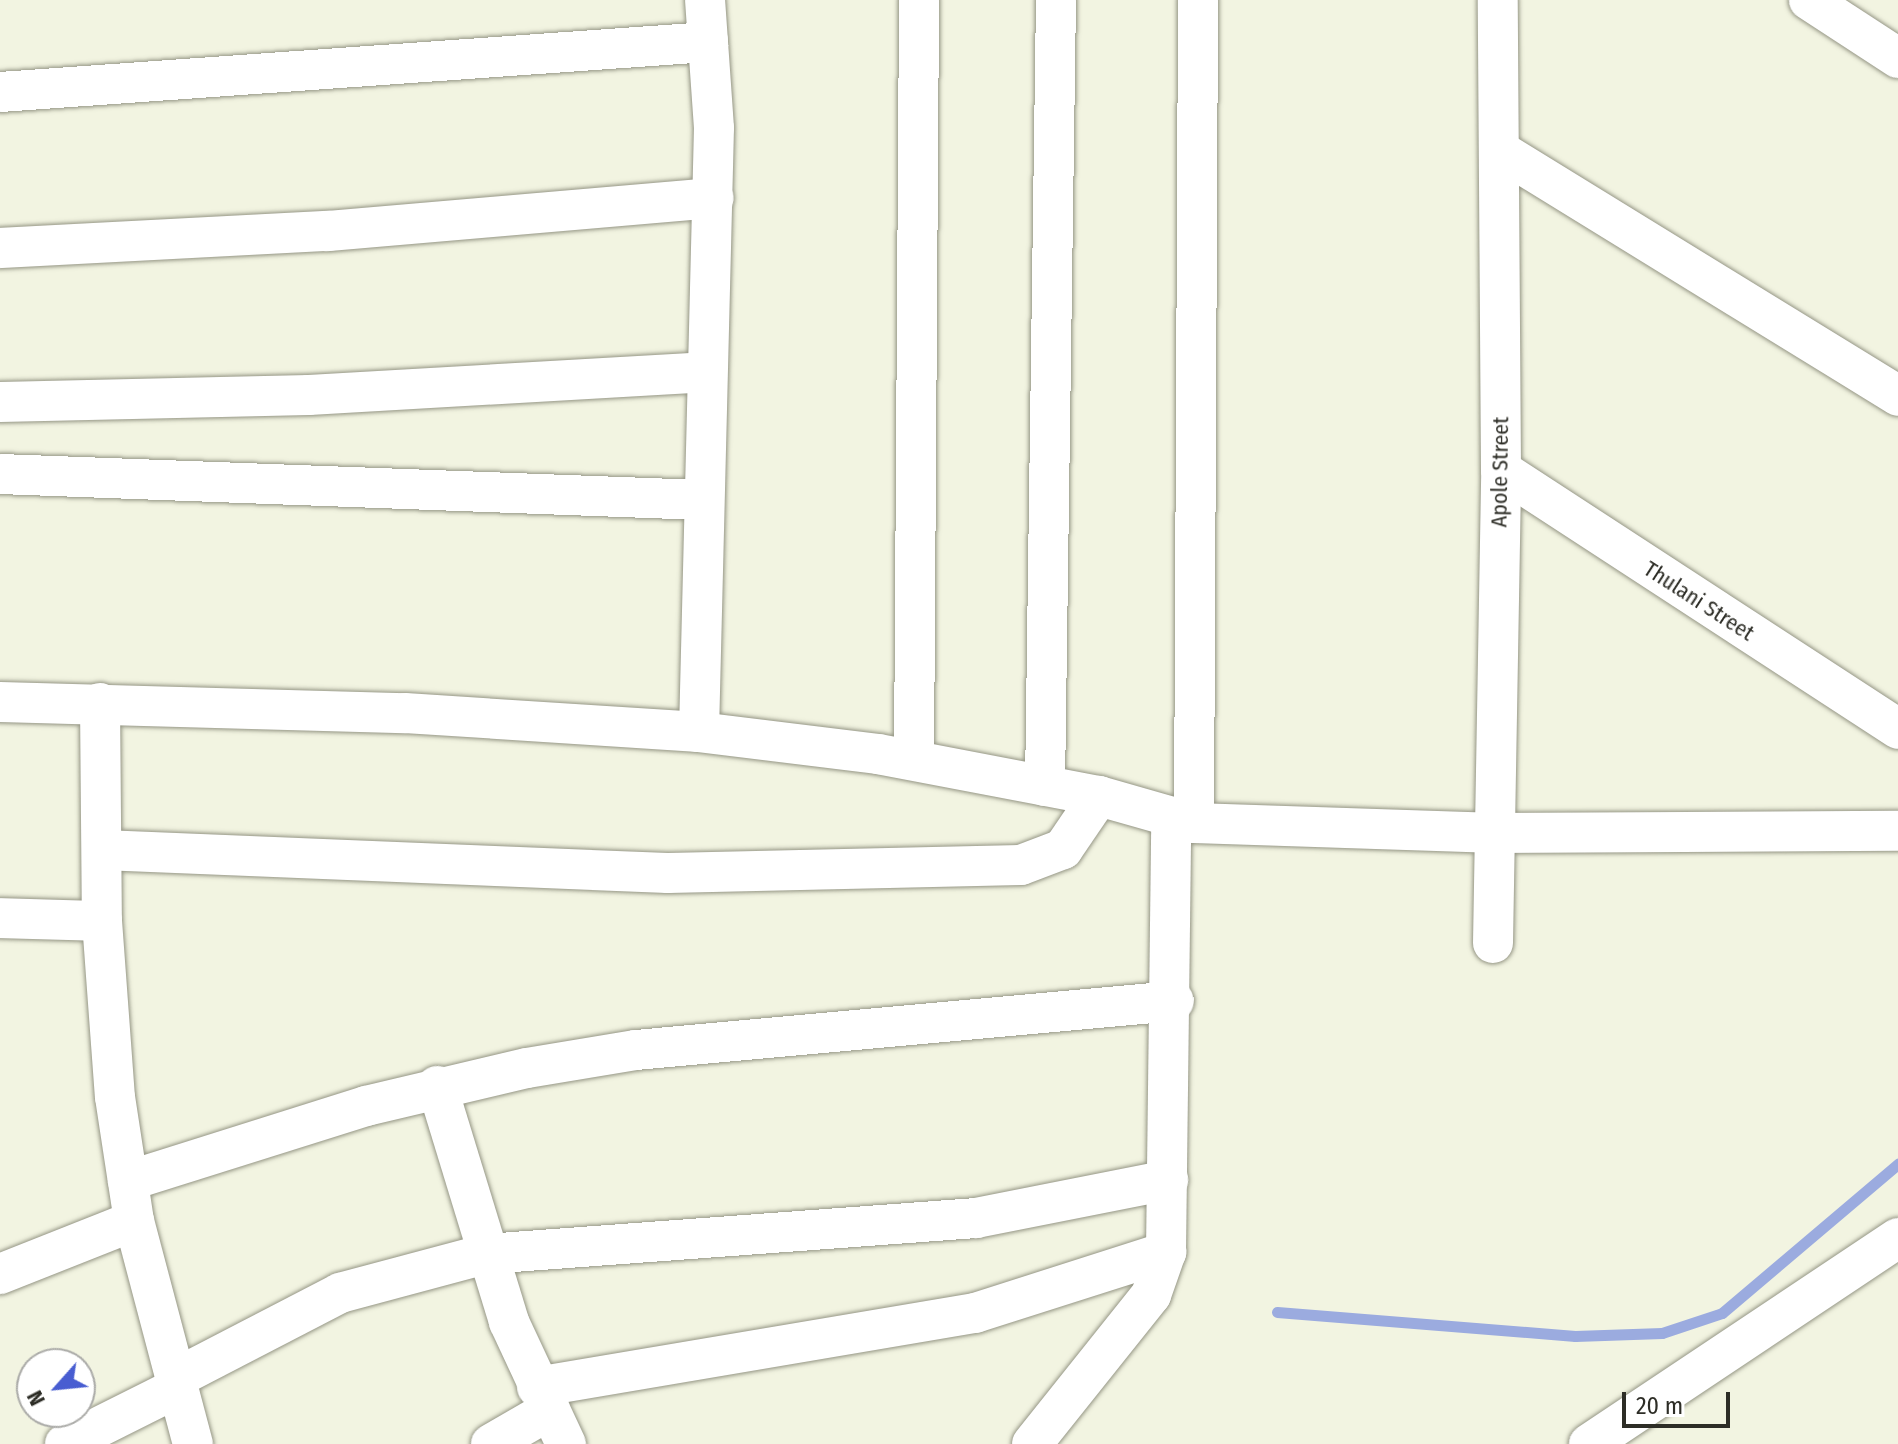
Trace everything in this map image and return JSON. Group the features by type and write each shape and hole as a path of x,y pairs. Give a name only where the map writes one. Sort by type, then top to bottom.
{"street":[{"path":"699,732 704,372 714,198 705,0"},
{"path":"914,760 919,0"},
{"path":"1045,786 1056,0"},
{"path":"1032,1444 1151,1295 1166,1252 1183,822 1198,0"},
{"name":"Apole Street","path":"1493,943 1490,833 1501,470 1502,152 1498,0"},
{"path":"1809,0 1898,58"},
{"path":"0,92 708,42"},
{"path":"1502,152 1898,396"},
{"path":"0,248 328,231 714,198"},
{"path":"0,402 309,395 704,372"},
{"name":"Thulani Street","path":"1501,470 1898,729"},
{"path":"0,474 702,500"},
{"path":"0,702 100,703 699,732 914,760 1099,796 1183,822 1490,833 1898,831"},
{"path":"100,703 102,921 128,1181 134,1221 193,1444"},
{"path":"102,850 668,873 1021,865 1063,849 1099,796"},
{"path":"0,918 102,921"},
{"path":"128,1181 437,1086 636,1050 1174,1001"},
{"path":"437,1086 486,1254 551,1414"},
{"path":"65,1444 340,1293 486,1254 976,1218 1168,1180"},
{"path":"0,1274 134,1221"},
{"path":"1589,1444 1898,1238"},
{"path":"491,1444 551,1414 975,1313 1166,1252"}],"waterway":[{"path":"1277,1312 1575,1336 1662,1333 1722,1313 1898,1164"}]}
